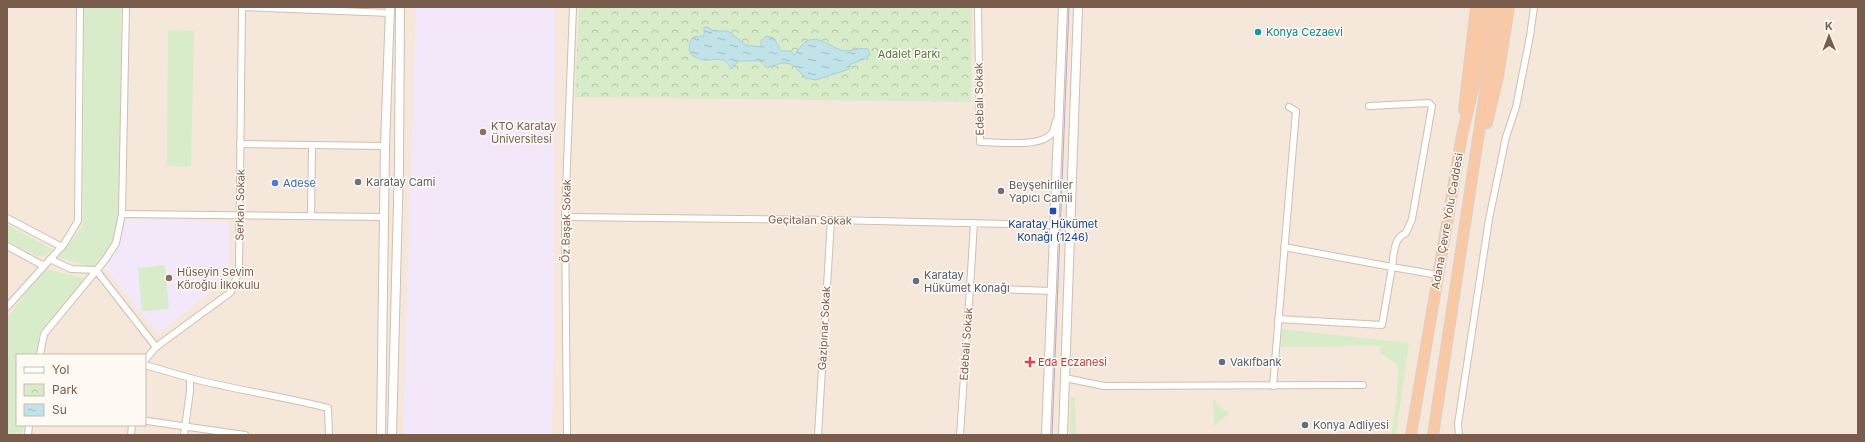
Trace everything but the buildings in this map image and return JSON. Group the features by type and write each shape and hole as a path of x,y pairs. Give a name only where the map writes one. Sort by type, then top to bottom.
{"highway":[{"path":"1462,135 1468,68 1476,7"},
{"name":"Adana Çevre Yolu Caddesi","path":"1411,435 1462,135 1476,77 1487,7"},
{"name":"Adana Çevre Yolu Caddesi","path":"1433,435 1498,7"},
{"path":"1478,145 1494,96 1509,7"}],"street":[{"path":"7,307 50,258 62,247 78,221 80,7"},
{"path":"40,354 44,334 116,243 122,214 126,7"},
{"path":"242,7 390,10 385,146 380,435"},
{"name":"Serkan Sokak","path":"146,359 156,347 231,292 239,272 242,7"},
{"path":"392,435 399,165 400,7"},
{"name":"Öz Başak Sokak","path":"567,435 565,217 573,7"},
{"name":"Edebalı Sokak","path":"978,7 980,142 1031,143 1044,139 1052,133 1060,112"},
{"path":"1046,435 1053,291 1063,7"},
{"path":"1063,435 1078,7"},
{"path":"1459,435 1458,424 1489,219 1506,137 1516,107 1530,36 1534,7"},
{"path":"1278,319 1382,325 1397,239 1400,235 1406,233 1412,219 1432,106 1429,103 1369,106"},
{"path":"1273,386 1296,111 1289,106"},
{"path":"240,144 385,146"},
{"path":"240,144 385,146"},
{"path":"312,145 312,216"},
{"path":"122,214 384,217"},
{"name":"Geçitalan Sokak","path":"565,217 831,220 1055,225"},
{"path":"7,218 62,247"},
{"name":"Gazipınar Sokak","path":"818,435 831,220"},
{"name":"Edebali Sokak","path":"960,435 974,223"},
{"path":"7,246 44,266"},
{"path":"1284,247 1438,275"},
{"path":"50,258 71,269 96,270 156,347"},
{"path":"970,288 1053,291"},
{"path":"146,365 223,387 290,398 328,408 329,435"},
{"path":"184,435 190,391 190,378"},
{"path":"1065,378 1104,386 1363,385"},
{"path":"147,421 185,427 202,432 245,435"}],"shaded area":[{"path":"7,7 1858,7 1858,435 7,435"},
{"name":"KTO Karatay Üniversitesi","path":"416,7 555,7 552,435 403,435"},
{"name":"Hüseyin Sevim Köroğlu İlkokulu","path":"124,219 229,221 229,265 225,277 217,287 158,334 103,265 117,250 124,230"}],"green space":[{"path":"84,7 121,7 120,220 117,234 112,246 95,268 58,257 83,225"},
{"name":"Adalet Parkı","path":"579,7 972,7 971,102 575,97"},
{"path":"168,30 194,31 191,167 167,166"},
{"path":"7,225 52,249 46,255 37,256 7,241"},
{"path":"165,265 169,309 142,311 138,268"},
{"path":"47,269 86,279 39,336 36,354 16,354 16,426 24,426 22,435 7,435 7,318 29,289"},
{"path":"1282,329 1409,343 1396,435 1391,435 1397,394 1398,365 1381,354 1380,346 1281,347"},
{"path":"1071,397 1075,397 1076,435 1070,435"},
{"path":"1213,398 1221,408 1230,413 1214,426"}],"water":[{"path":"704,27 710,28 713,31 728,31 746,45 761,47 761,41 766,36 774,38 781,51 791,51 794,55 803,43 816,39 846,51 862,48 868,49 870,55 865,59 851,64 849,69 816,80 805,78 793,65 784,63 767,68 760,61 739,61 731,69 725,61 719,59 703,60 691,54 689,46 691,41 693,37 704,36"}],"tram line":[{"path":"1052,435 1069,7"}],"place":[{"name":"Konya Cezaevi","path":"1258,32"},
{"name":"KTO Karatay Üniversitesi","path":"483,132"},
{"name":"Karatay Cami","path":"358,182"},
{"name":"Adese","path":"275,183"},
{"name":"Beyşehirliler Yapıcı Camii","path":"1001,191"},
{"name":"Karatay Hükümet Konağı (1246)","path":"1053,211"},
{"name":"Hüseyin Sevim Köroğlu İlkokulu","path":"169,278"},
{"name":"Karatay Hükümet Konağı","path":"916,281"},
{"name":"Eda Eczanesi","path":"1030,362"},
{"name":"Vakıfbank","path":"1222,362"},
{"name":"Konya Adliyesi","path":"1305,425"}]}
